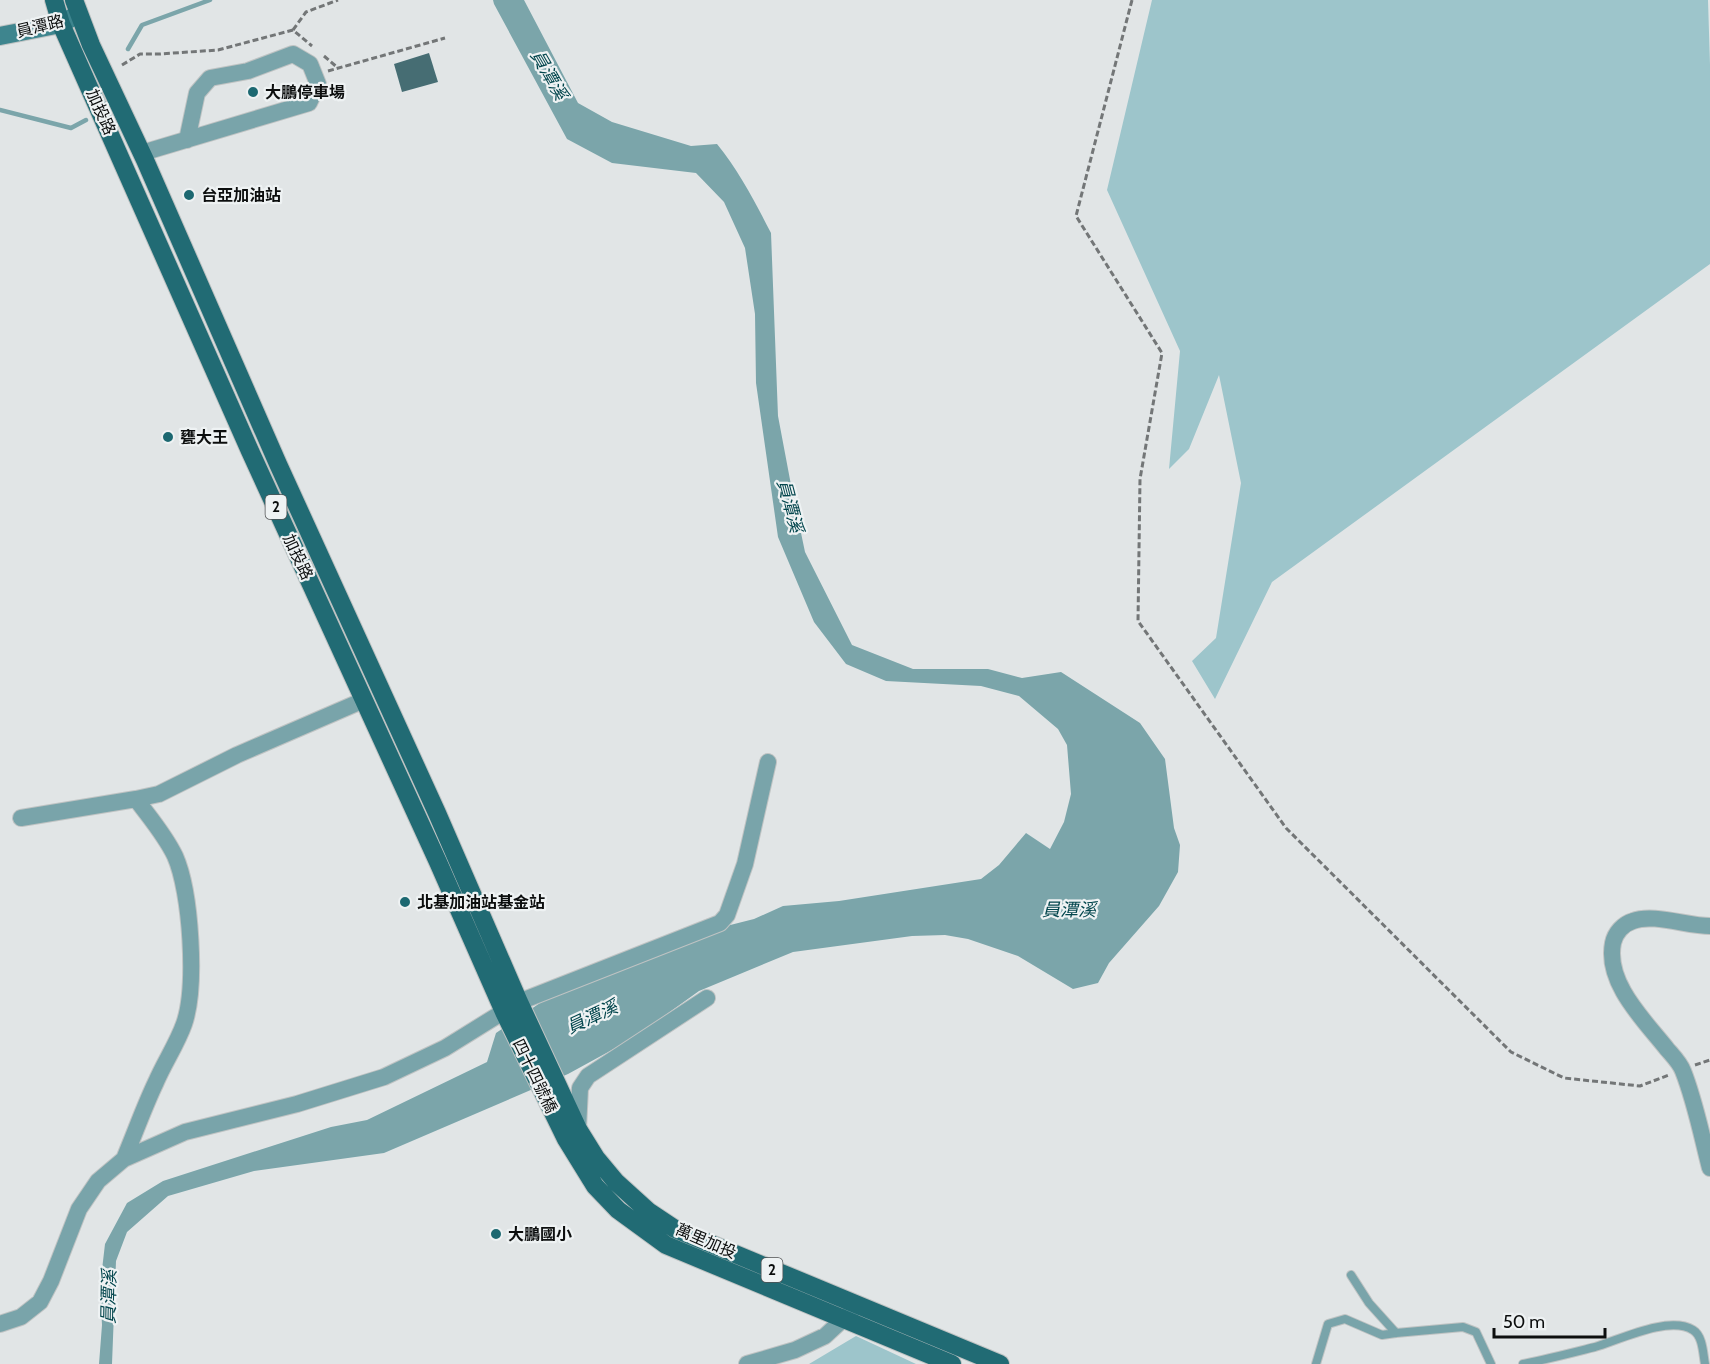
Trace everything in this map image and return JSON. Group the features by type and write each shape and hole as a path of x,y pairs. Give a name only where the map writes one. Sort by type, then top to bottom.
{"main road":[{"name":"加投路","path":"54,0 61,24 250,451 504,1012"},
{"name":"加投路","path":"76,7 278,464 428,792 519,1002"},
{"name":"四十四號橋","path":"519,1002 572,1134"},
{"name":"四十四號橋","path":"504,1012 572,1134"},
{"name":"萬里加投","path":"572,1134 616,1182 648,1211 675,1229 1000,1364"},
{"name":"萬里加投","path":"572,1134 595,1186 618,1210 666,1245 952,1364"}],"street":[{"name":"員潭路","path":"0,36 61,24 76,7"},
{"path":"142,153 187,140 309,103 318,84 310,64 293,54 248,71 210,78 196,93 187,140"},
{"path":"21,818 136,800 159,794 237,755 364,700"},
{"path":"0,1324 21,1317 40,1302 51,1281 78,1209 98,1181 124,1159 185,1132 297,1104 384,1077 445,1048 519,1002 720,923 727,915 745,864 768,762"},
{"path":"124,1159 155,1083 184,1023 190,987 191,945 185,890 176,858 167,840 136,800"},
{"path":"1710,926 1695,926 1659,918 1634,920 1615,935 1612,949 1612,964 1620,987 1683,1069 1710,1168"},
{"path":"572,1134 580,1088 588,1076 707,998"},
{"path":"747,1364 795,1350 825,1336 858,1305"}],"lane":[{"path":"1351,1275 1369,1304 1396,1332"},
{"path":"1316,1364 1328,1324 1345,1319 1382,1335 1463,1327 1476,1332 1491,1364"},
{"path":"1523,1364 1600,1346 1646,1329 1673,1325 1692,1329 1699,1336 1705,1364"}],"path":[{"path":"122,65 140,54 218,50 292,30 306,12 338,0"},
{"path":"1132,0 1076,216 1162,353 1140,479 1138,621 1286,828 1511,1053 1564,1078 1640,1086 1683,1069"},
{"path":"292,30 339,68"},
{"path":"314,75 445,38"}],"shaded area":[{"path":"1152,0 1708,0 1710,264 1272,582 1215,699 1192,661 1216,638 1241,483 1219,375 1189,449 1169,469 1180,351 1107,190"},
{"path":"856,1336 916,1364 809,1364"}],"water":[{"name":"員潭溪","path":"493,0 524,0 578,103 612,122 691,146 717,144 753,198 771,233 778,416 805,552 852,645 913,669 988,669 1022,678 1061,672 1140,723 1165,759 1174,828 1180,845 1178,872 1159,906 1109,963 1098,983 1073,989 1018,956 968,939 945,935 912,936 793,952 699,991 632,1039 568,1074 384,1153 254,1171 168,1196 127,1232 116,1261 112,1364 99,1364 102,1325 100,1287 105,1244 127,1203 163,1181 331,1127 367,1120 487,1062 496,1033 540,1003 675,939 754,919 783,906 839,901 981,879 999,865 1026,833 1050,849 1064,822 1071,794 1067,745 1058,729 1019,696 981,686 886,681 846,664 814,622 778,537 756,383 755,314 745,248 724,202 696,173 612,163 567,139"}],"building":[{"path":"429,53 438,82 402,92 394,64"}],"waterway":[{"path":"128,49 142,25 210,0"},
{"path":"0,110 71,128 86,120"}],"place":[{"name":"大鵬停車場","path":"253,92"},
{"name":"台亞加油站","path":"189,195"},
{"name":"甕大王","path":"168,437"},
{"name":"北基加油站基金站","path":"405,902"},
{"name":"大鵬國小","path":"496,1234"}]}
